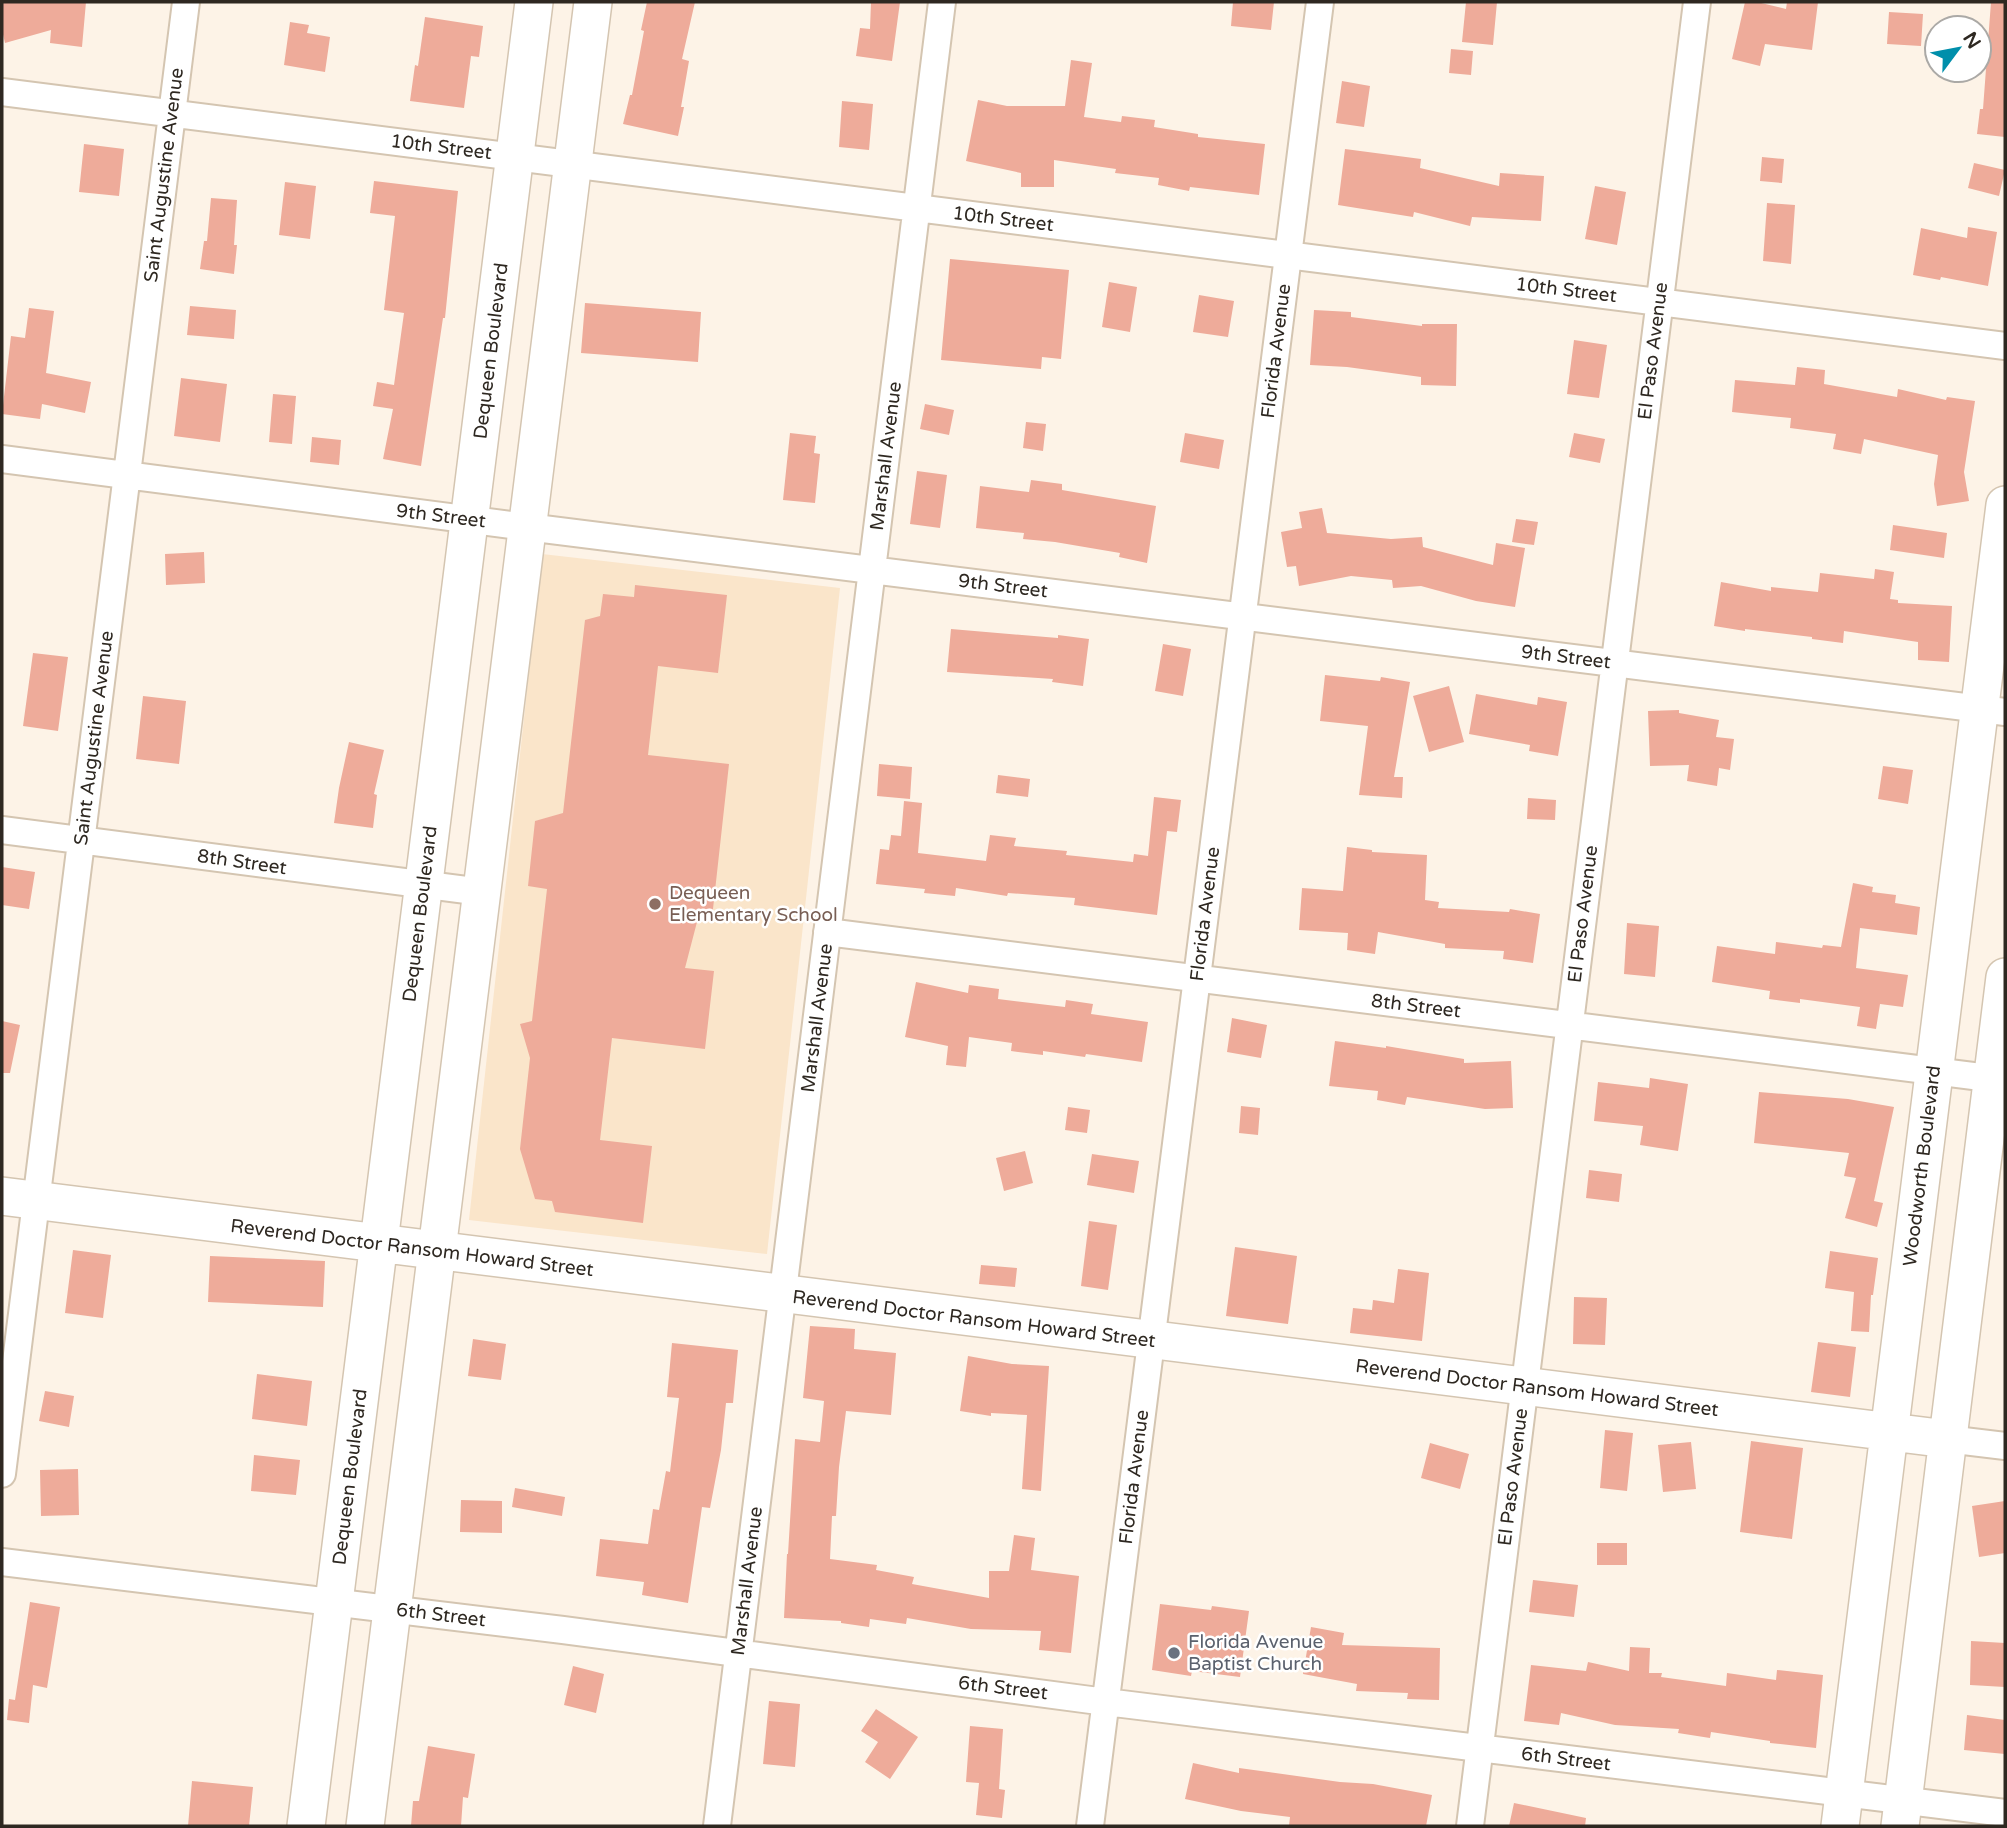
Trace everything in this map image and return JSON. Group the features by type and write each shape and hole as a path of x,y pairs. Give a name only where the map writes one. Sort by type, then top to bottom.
{"street":[{"name":"Saint Augustine Avenue","path":"2,1474 19,1198 81,840 186,2"},
{"name":"Dequeen Boulevard","path":"306,1826 534,2"},
{"path":"365,1826 593,2"},
{"name":"Marshall Avenue","path":"717,1826 942,2"},
{"name":"Florida Avenue","path":"1090,1826 1320,2"},
{"name":"El Paso Avenue","path":"1470,1826 1696,2"},
{"name":"10th Street","path":"2,92 2005,346"},
{"name":"9th Street","path":"2,459 1992,711"},
{"name":"Woodworth Boulevard","path":"1842,1810 1934,1070 1992,711 2005,505"},
{"name":"8th Street","path":"2,830 482,892"},
{"name":"8th Street","path":"827,932 1999,1079"},
{"path":"1901,1813 1947,1439 1999,1079 2005,977"},
{"name":"Reverend Doctor Ransom Howard Street","path":"19,1198 1947,1439"},
{"path":"1947,1439 2005,1446"},
{"name":"6th Street","path":"2,1562 1479,1748 1842,1810 2005,1813"}],"shaded area":[{"name":"Dequeen Elementary School","path":"542,554 840,588 767,1254 469,1220"}],"building":[{"path":"2,2 86,2 82,47 50,43 51,30 5,43"},
{"path":"647,2 695,2 682,59 689,61 678,136 623,124 632,95"},
{"path":"871,2 900,2 892,61 856,56 860,28 870,29"},
{"path":"1233,2 1274,2 1271,30 1231,26"},
{"path":"1466,2 1497,2 1493,45 1462,42"},
{"path":"1745,2 1786,9 1787,2 1818,2 1812,50 1765,44 1760,66 1732,59"},
{"path":"1991,2 2005,2 2005,137 1977,134 1985,84 1993,84 1993,14 1990,14"},
{"path":"1889,12 1923,14 1921,46 1887,44"},
{"path":"425,17 483,26 479,57 471,56 464,108 410,101"},
{"path":"290,22 309,25 307,33 330,37 325,72 284,65"},
{"path":"1451,49 1473,51 1471,75 1449,73"},
{"path":"1071,60 1092,63 1084,117 1121,122 1122,116 1155,120 1154,127 1198,134 1198,137 1265,144 1259,195 1190,187 1189,191 1158,185 1159,178 1115,173 1116,169 1054,160 1054,187 1021,187 1021,173 966,161 978,100 1007,106 1065,106"},
{"path":"1342,81 1370,86 1364,127 1336,123"},
{"path":"842,101 873,104 869,150 839,147"},
{"path":"84,144 124,149 119,196 79,192"},
{"path":"1345,149 1421,159 1420,168 1499,186 1500,173 1544,176 1541,221 1472,217 1470,226 1414,212 1413,217 1338,205"},
{"path":"1762,157 1784,159 1782,183 1760,181"},
{"path":"1974,163 2005,170 1999,196 1968,188"},
{"path":"374,181 458,191 445,318 421,466 383,459 393,409 373,406 377,382 394,385 404,313 384,310 395,216 370,213"},
{"path":"285,182 316,186 310,239 279,235"},
{"path":"1595,186 1626,192 1617,245 1585,239"},
{"path":"211,198 237,200 234,274 200,269 204,241 207,241"},
{"path":"1767,203 1795,205 1791,264 1763,261"},
{"path":"1968,227 1997,232 1988,286 1913,275 1921,228 1967,238"},
{"path":"950,259 1069,270 1061,359 1042,357 1041,369 941,360"},
{"path":"1109,282 1137,287 1130,332 1102,327"},
{"path":"1199,295 1234,301 1228,337 1193,332"},
{"path":"585,303 701,312 698,362 581,353"},
{"path":"190,306 236,310 234,339 187,335"},
{"path":"29,308 54,311 46,373 91,382 85,413 42,404 40,419 2,414 11,336 25,338"},
{"path":"1314,310 1351,312 1351,317 1422,326 1457,324 1456,386 1421,385 1421,377 1310,365"},
{"path":"1574,340 1607,345 1599,398 1567,394"},
{"path":"1797,367 1825,370 1824,384 1897,397 1898,389 1946,400 1947,397 1975,401 1964,472 1969,501 1937,506 1934,484 1938,455 1864,439 1861,454 1833,449 1836,434 1790,428 1791,418 1732,412 1735,380 1795,385"},
{"path":"181,378 227,384 220,442 174,436"},
{"path":"273,394 296,396 292,444 269,442"},
{"path":"925,404 954,410 949,435 920,429"},
{"path":"1026,422 1046,424 1043,451 1023,448"},
{"path":"790,433 816,436 814,453 820,454 815,503 783,500"},
{"path":"1185,433 1224,440 1219,469 1180,462"},
{"path":"1574,433 1605,439 1600,463 1569,457"},
{"path":"312,437 341,440 339,465 310,462"},
{"path":"917,471 947,475 940,528 910,524"},
{"path":"1031,480 1062,484 1062,490 1156,506 1147,563 1119,557 1120,553 1023,539 1024,533 976,528 980,486 1029,492"},
{"path":"1322,508 1327,533 1391,539 1422,537 1423,547 1493,565 1496,543 1525,548 1515,607 1476,601 1421,586 1393,588 1392,580 1351,576 1299,586 1296,566 1287,567 1281,532 1302,528 1299,512"},
{"path":"1516,519 1538,522 1534,545 1512,542"},
{"path":"1893,525 1947,533 1944,558 1890,550"},
{"path":"204,552 205,583 166,585 165,554"},
{"path":"1875,569 1894,572 1890,599 1898,600 1898,603 1952,606 1949,662 1918,660 1918,642 1844,631 1843,643 1714,626 1721,582 1771,591 1771,587 1818,592 1820,573 1874,579"},
{"path":"635,585 727,595 718,673 658,666 648,755 729,764 712,918 697,922 685,968 714,971 705,1049 612,1038 600,1140 652,1146 643,1223 555,1212 552,1201 535,1199 520,1149 530,1058 520,1024 532,1021 547,889 528,886 535,821 563,813 585,620 600,616 603,594 634,597"},
{"path":"951,629 1089,639 1083,686 1052,682 1053,679 947,672"},
{"path":"1163,644 1191,649 1183,696 1155,691"},
{"path":"33,653 68,657 58,731 23,726"},
{"path":"1325,675 1380,681 1381,677 1410,682 1394,777 1403,777 1402,798 1359,795 1368,726 1320,721"},
{"path":"1449,686 1464,742 1429,752 1413,696"},
{"path":"1476,694 1537,705 1538,697 1567,702 1558,756 1529,751 1530,745 1469,734"},
{"path":"143,696 186,701 179,764 136,759"},
{"path":"1679,710 1679,713 1719,720 1716,737 1734,739 1730,770 1719,768 1717,786 1687,781 1689,765 1650,766 1648,711"},
{"path":"349,742 384,750 374,794 377,795 373,828 334,823"},
{"path":"879,764 912,767 910,799 877,796"},
{"path":"1883,766 1913,770 1908,804 1878,799"},
{"path":"998,775 1030,779 1028,797 996,793"},
{"path":"1154,797 1181,800 1177,832 1167,831 1157,915 1074,905 1075,898 1008,893 1007,896 956,888 955,896 924,893 925,889 876,884 880,849 889,850 891,835 901,836 904,801 922,803 918,853 986,861 990,835 1016,838 1014,846 1067,851 1066,855 1133,862 1134,854 1148,856"},
{"path":"1528,798 1556,800 1555,820 1527,819"},
{"path":"1347,847 1372,852 1427,855 1425,900 1439,902 1438,908 1509,912 1510,909 1540,914 1533,963 1503,959 1504,951 1445,948 1445,944 1378,932 1375,954 1347,950 1348,933 1299,930 1302,888 1343,891"},
{"path":"2,867 35,872 29,909 2,905"},
{"path":"1853,883 1873,887 1872,892 1896,895 1895,903 1920,907 1917,935 1860,928 1856,968 1908,975 1903,1007 1880,1004 1876,1029 1857,1026 1860,1007 1800,999 1800,1003 1769,999 1770,991 1712,982 1717,946 1775,954 1776,942 1822,948 1823,945 1841,947"},
{"path":"1627,923 1659,926 1655,977 1624,974"},
{"path":"916,982 968,993 969,985 999,989 998,999 1065,1007 1066,1000 1093,1004 1091,1014 1148,1022 1142,1062 1086,1054 1085,1057 1043,1051 1043,1055 1011,1051 1012,1043 969,1037 966,1067 946,1065 948,1046 905,1037"},
{"path":"1232,1018 1267,1025 1261,1058 1227,1052"},
{"path":"2,1021 20,1025 10,1073 2,1073"},
{"path":"1335,1041 1464,1059 1464,1063 1511,1061 1513,1108 1485,1109 1407,1097 1405,1105 1377,1100 1378,1091 1329,1086"},
{"path":"1650,1078 1688,1084 1678,1151 1640,1145 1643,1126 1594,1121 1598,1082 1649,1088"},
{"path":"1759,1092 1848,1099 1894,1107 1874,1201 1883,1203 1877,1227 1845,1218 1856,1178 1844,1176 1849,1153 1754,1143"},
{"path":"1241,1106 1260,1108 1258,1135 1239,1133"},
{"path":"1068,1107 1090,1110 1087,1133 1065,1130"},
{"path":"1025,1151 1033,1183 1004,1191 996,1158"},
{"path":"1092,1154 1139,1161 1134,1193 1087,1185"},
{"path":"1589,1170 1622,1174 1619,1202 1586,1198"},
{"path":"1089,1221 1117,1225 1108,1290 1081,1286"},
{"path":"1235,1247 1297,1256 1288,1324 1226,1316"},
{"path":"73,1250 111,1255 103,1318 65,1313"},
{"path":"1830,1251 1878,1258 1871,1295 1869,1332 1851,1331 1854,1292 1825,1288"},
{"path":"210,1256 325,1261 323,1307 208,1302"},
{"path":"981,1265 1017,1268 1015,1287 979,1284"},
{"path":"1398,1269 1429,1273 1422,1341 1350,1333 1353,1308 1372,1310 1373,1300 1394,1303"},
{"path":"1574,1297 1607,1298 1605,1345 1573,1344"},
{"path":"810,1326 855,1329 854,1349 896,1353 891,1415 846,1411 836,1516 832,1516 830,1559 877,1565 876,1570 914,1577 912,1584 989,1598 989,1571 1009,1571 1014,1535 1035,1538 1031,1570 1079,1576 1071,1653 1039,1650 1041,1631 971,1629 907,1618 906,1624 870,1619 869,1627 841,1621 784,1618 795,1439 820,1442 824,1401 803,1398"},
{"path":"473,1339 506,1344 501,1380 468,1376"},
{"path":"1818,1342 1856,1347 1850,1397 1811,1392"},
{"path":"672,1343 738,1350 733,1403 726,1403 721,1450 710,1508 702,1507 688,1603 642,1595 644,1582 596,1576 600,1539 648,1544 653,1509 659,1510 666,1471 670,1472 679,1398 667,1397"},
{"path":"968,1356 1012,1364 1049,1366 1041,1491 1022,1489 1027,1415 991,1413 991,1416 960,1411"},
{"path":"257,1374 312,1381 307,1426 252,1419"},
{"path":"45,1391 74,1396 69,1427 39,1421"},
{"path":"1605,1430 1633,1433 1627,1491 1600,1488"},
{"path":"1751,1441 1803,1448 1792,1539 1740,1532"},
{"path":"1691,1442 1696,1489 1663,1492 1658,1445"},
{"path":"1430,1443 1469,1454 1460,1489 1421,1478"},
{"path":"254,1455 300,1460 296,1495 251,1491"},
{"path":"78,1469 79,1515 41,1516 40,1470"},
{"path":"515,1488 565,1497 562,1516 512,1507"},
{"path":"461,1500 502,1501 502,1533 460,1532"},
{"path":"2005,1501 2005,1553 1979,1557 1972,1506"},
{"path":"1597,1543 1627,1543 1627,1565 1597,1565"},
{"path":"1533,1580 1578,1585 1574,1617 1529,1612"},
{"path":"30,1602 60,1607 47,1688 33,1685 29,1723 7,1720 9,1699 15,1700"},
{"path":"1160,1604 1249,1611 1240,1677 1192,1671 1191,1676 1152,1670"},
{"path":"1311,1627 1344,1633 1342,1645 1440,1648 1439,1700 1407,1699 1408,1693 1356,1691 1357,1684 1303,1674"},
{"path":"1971,1641 2005,1643 2005,1687 1970,1685"},
{"path":"1630,1647 1650,1648 1649,1673 1662,1673 1661,1677 1726,1686 1727,1673 1776,1680 1777,1670 1823,1675 1816,1748 1711,1732 1710,1738 1678,1733 1679,1729 1615,1725 1561,1713 1559,1725 1524,1721 1531,1665 1586,1671 1588,1662 1629,1671"},
{"path":"573,1666 604,1674 596,1713 564,1705"},
{"path":"769,1701 800,1704 795,1767 763,1764"},
{"path":"876,1709 918,1737 890,1779 865,1762 878,1742 861,1731"},
{"path":"1967,1715 2005,1720 2005,1754 1964,1750"},
{"path":"970,1726 1003,1729 999,1789 1005,1790 1002,1818 976,1815 979,1783 966,1782"},
{"path":"428,1746 475,1754 468,1798 463,1797 461,1826 411,1826 413,1801 419,1801"},
{"path":"1193,1763 1239,1773 1239,1768 1373,1784 1432,1795 1426,1826 1289,1826 1290,1817 1241,1811 1185,1799"},
{"path":"192,1781 253,1787 249,1826 188,1826"},
{"path":"1514,1803 1586,1818 1585,1826 1509,1826"}],"place":[{"name":"Dequeen Elementary School","path":"655,904"},
{"name":"Florida Avenue Baptist Church","path":"1174,1653"}]}
